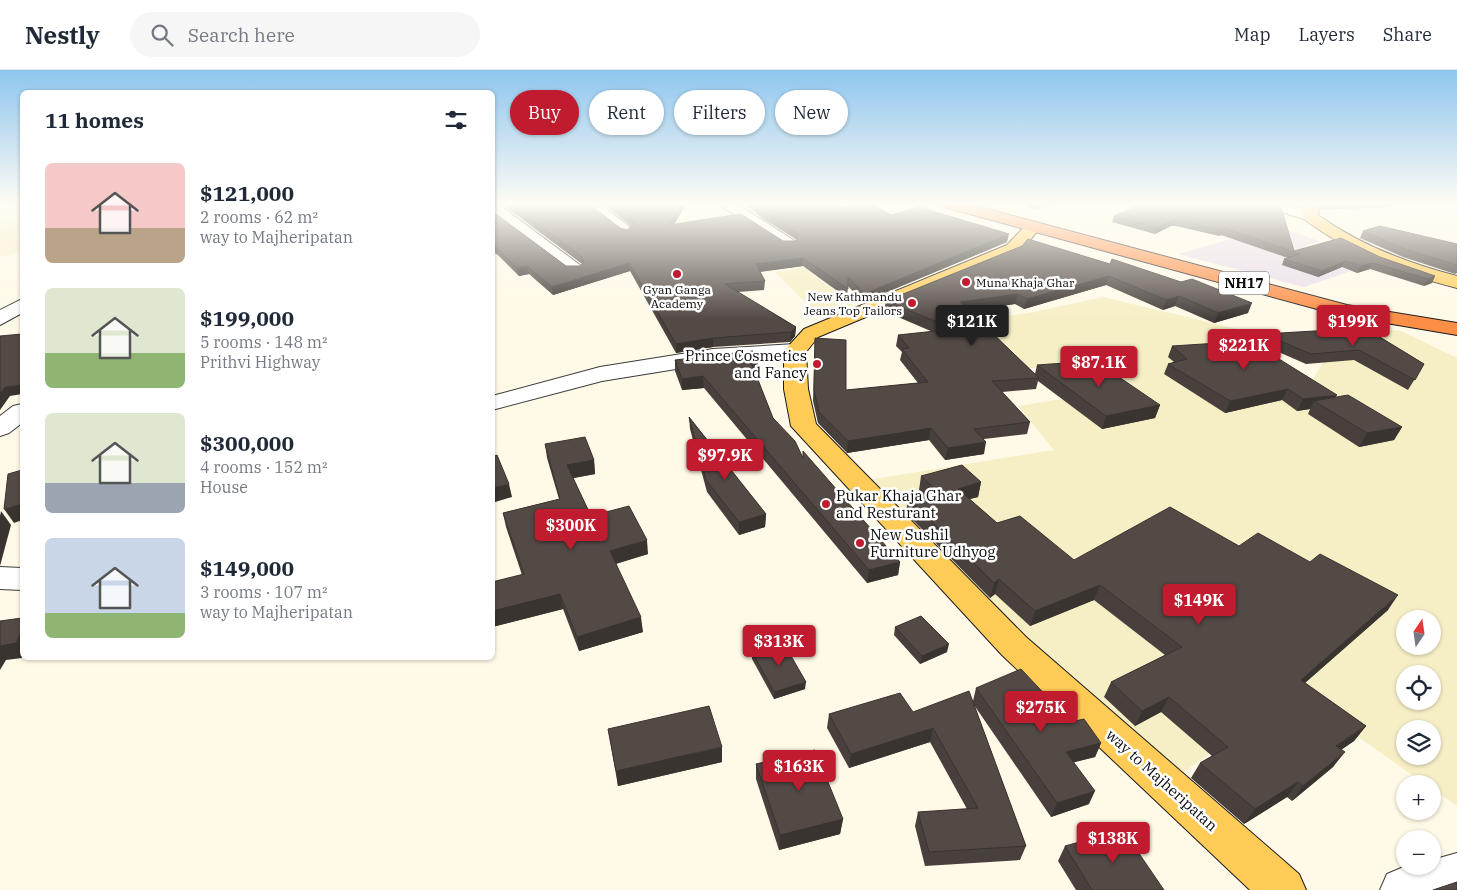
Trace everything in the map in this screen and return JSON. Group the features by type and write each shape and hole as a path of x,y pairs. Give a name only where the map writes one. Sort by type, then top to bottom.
{"highway":[{"name":"NH17","path":"1090,242 1346,311 1457,329"}],"main road":[{"path":"795,351 812,333 1013,249 1019,242"},
{"path":"1348,242 1383,260 1457,282"},
{"name":"way to Majheripatan","path":"795,351 796,389 804,426 1014,646 1283,890"}],"street":[{"path":"539,242 574,269"},
{"path":"0,319 20,306"},
{"path":"495,403 600,374 713,356 795,351"},
{"path":"0,428 20,413"},
{"path":"0,578 20,579"},
{"path":"1403,890 1457,876"}],"shaded area":[{"path":"0,242 20,242 20,252 0,257"},
{"path":"1219,242 1316,242 1303,247 1306,254 1351,271 1304,287 1178,254"},
{"path":"805,268 853,305 819,316 775,272"},
{"path":"1103,297 1237,329 1310,385 1344,324 1401,331 1457,358 1457,806 1441,795 1441,775 1412,775 1398,765 1441,765 1441,720 1396,720 1396,764 1293,691 1171,782 862,481 1054,450 1018,406 1119,390 1107,367 1027,368 973,321 1034,312"}],"building":[{"path":"495,242 534,242 566,266 581,266 584,261 581,256 562,242 989,242 864,294 848,277 848,289 803,258 756,264 765,281 725,284 796,327 791,332 713,338 676,344 629,263 552,287 527,266 517,268 495,246"},
{"path":"1025,242 1039,242 1110,264 1112,259 1181,282 1192,279 1252,303 1218,313 1179,296 1166,300 1109,276 1027,299 1018,294 960,302 1039,378 992,381 1030,422 974,429 986,442 948,448 931,428 848,441 819,412 814,390 815,338 846,340 846,390 928,382 902,349 909,348 898,335 954,329 886,301 1022,246"},
{"path":"1266,242 1291,242 1294,251 1326,242 1350,242 1380,257 1435,276 1428,279 1373,263 1360,266 1345,261 1322,271 1284,259 1300,254"},
{"path":"1389,242 1450,242 1457,244 1457,265 1407,250"},
{"path":"1365,328 1424,364 1415,380 1359,350 1311,354 1264,334"},
{"path":"20,334 20,385 5,387 0,393 0,336"},
{"path":"1250,341 1337,395 1303,399 1288,389 1230,401 1168,364 1187,359 1172,346"},
{"path":"753,351 758,361 751,362 773,418 795,441 803,458 803,451 900,562 869,570 703,376 682,379 675,360"},
{"path":"1092,361 1108,377 1116,375 1160,405 1106,416 1037,365"},
{"path":"1348,395 1402,427 1367,433 1314,401"},
{"path":"689,417 766,514 739,522 706,480"},
{"path":"585,437 594,460 567,465 591,516 629,506 647,540 610,551 641,617 577,637 560,594 495,610 495,581 524,574 503,513 560,499 545,444"},
{"path":"497,455 509,484 495,487 495,456"},
{"path":"962,465 981,482 958,489 997,523 1020,516 1074,560 1170,507 1239,546 1258,533 1310,562 1320,554 1398,595 1301,680 1366,726 1336,746 1345,752 1303,786 1298,782 1255,809 1200,763 1228,747 1169,697 1142,711 1111,682 1182,647 1100,585 1035,611 999,579 994,583 908,498 936,490 921,476"},
{"path":"20,471 20,505 4,509 8,474"},
{"path":"921,616 949,644 922,656 895,627"},
{"path":"20,618 20,635 16,643 0,646 0,621"},
{"path":"783,642 806,682 774,692 752,652"},
{"path":"1021,669 1071,722 1084,719 1101,743 1066,752 1095,791 1057,803 976,688"},
{"path":"969,691 1026,846 929,852 918,812 978,808 933,728 851,754 829,714 900,693 913,712"},
{"path":"709,706 722,747 616,771 608,729"},
{"path":"815,750 843,819 780,835 756,764"},
{"path":"1123,830 1164,890 1092,890 1065,846"},
{"path":"1457,882 1457,890 1433,890"}],"place":[{"name":"Gyan Ganga Academy","path":"677,274"},
{"name":"Muna Khaja Ghar","path":"966,282"},
{"name":"New Kathmandu Jeans Top Tailors","path":"912,303"},
{"name":"Prince Cosmetics and Fancy","path":"817,364"},
{"name":"Pukar Khaja Ghar and Resturant","path":"826,504"},
{"name":"New Sushil Furniture Udhyog","path":"860,543"}]}
